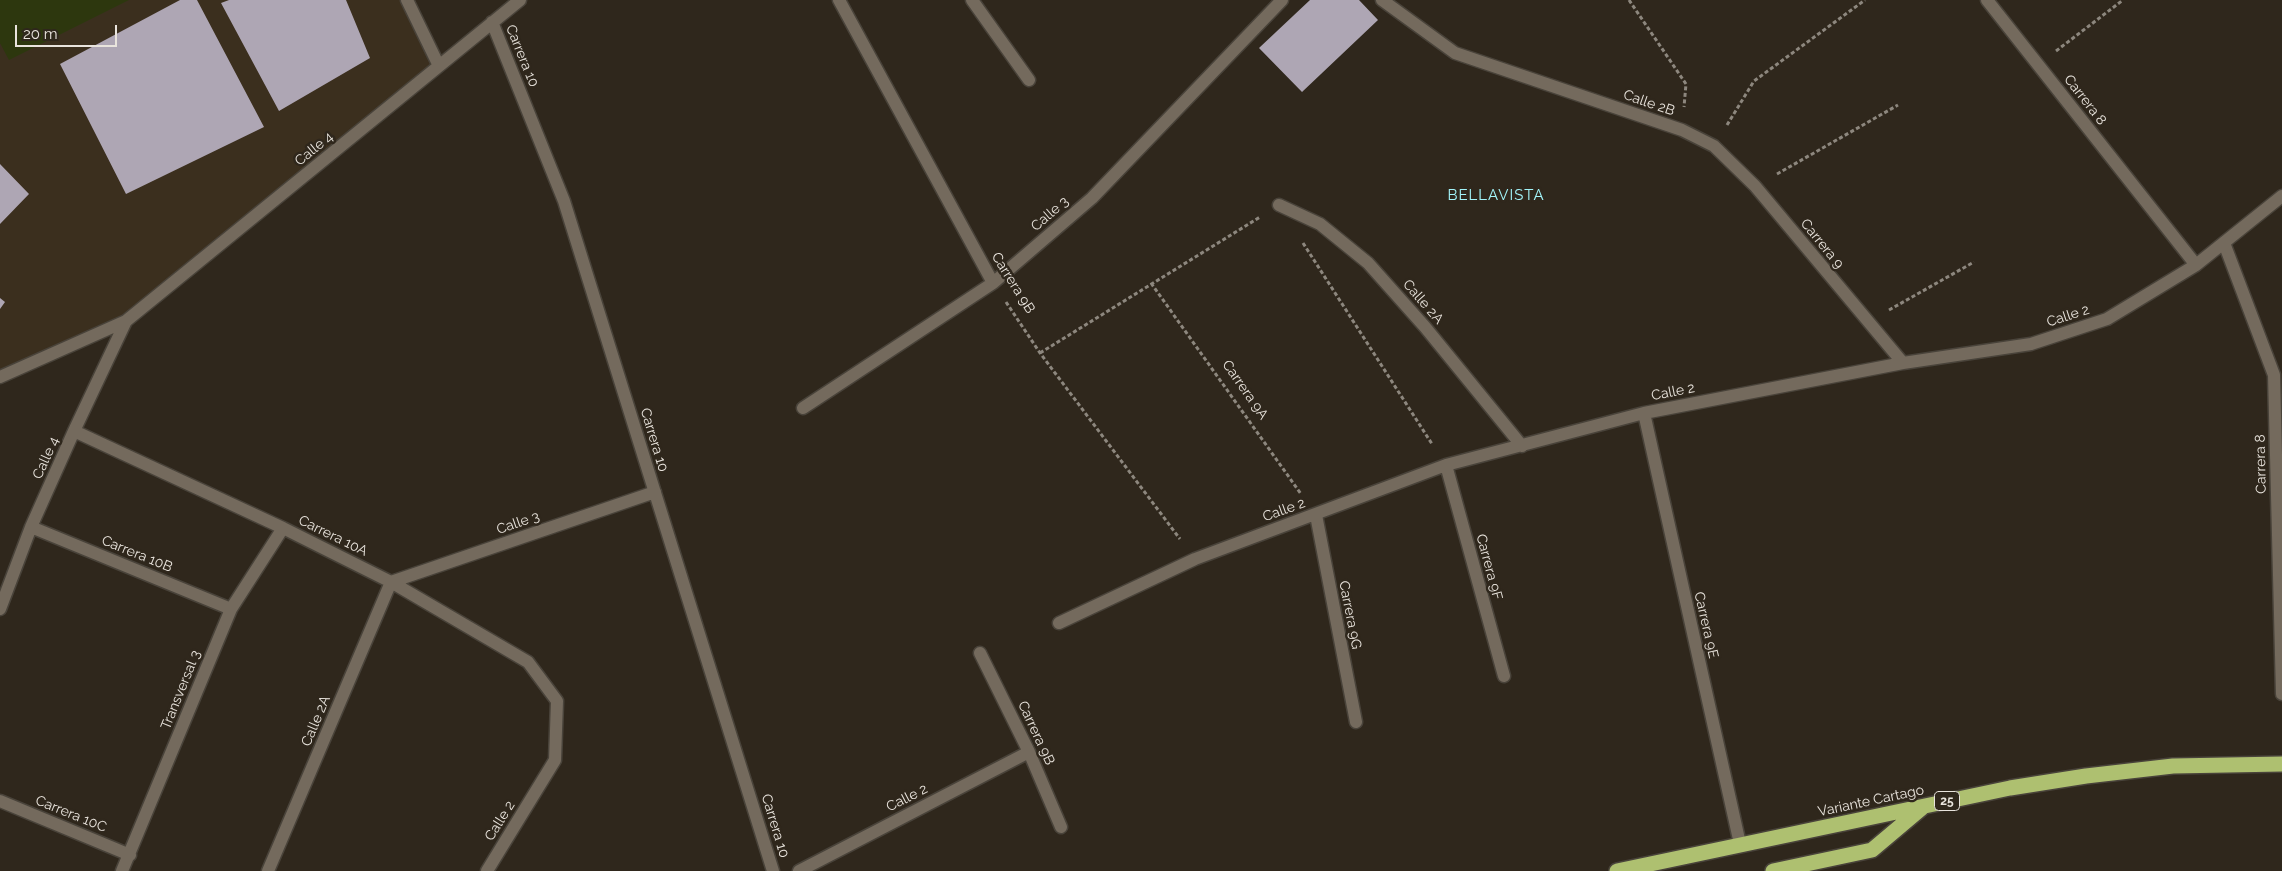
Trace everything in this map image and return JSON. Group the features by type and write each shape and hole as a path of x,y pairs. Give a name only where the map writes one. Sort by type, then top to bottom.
{"highway":[{"name":"Variante Cartago","path":"1617,871 2010,788 2086,776 2173,766 2282,764"},
{"path":"1773,871 1872,850 1924,806"}],"street":[{"path":"407,0 439,66"},
{"name":"Calle 4","path":"0,377 126,321 520,0"},
{"name":"Carrera 9B","path":"839,0 993,283"},
{"path":"972,0 1029,80"},
{"name":"Calle 3","path":"803,408 993,283 1092,198 1282,0"},
{"name":"Calle 2B","path":"1382,0 1455,53 1682,130 1714,146"},
{"name":"Carrera 8","path":"1988,0 2196,265"},
{"name":"Carrera 10","path":"492,22 564,202 773,871"},
{"name":"Carrera 9","path":"1714,146 1755,186 1903,363"},
{"name":"Calle 2","path":"1059,623 1195,559 1446,465 1644,413 1903,363 2031,344 2107,320 2196,265 2282,196"},
{"name":"Calle 2A","path":"1278,206 1320,224 1368,263 1425,327 1522,446"},
{"name":"Carrera 8","path":"2224,243 2278,376 2282,694"},
{"name":"Calle 4","path":"0,609 31,527 74,430 126,321"},
{"name":"Carrera 9E","path":"1644,413 1740,844"},
{"name":"Carrera 10A","path":"74,430 283,528 391,582 528,662 557,701"},
{"name":"Carrera 9F","path":"1446,465 1504,676"},
{"name":"Calle 3","path":"391,582 655,492"},
{"name":"Carrera 9G","path":"1316,515 1356,722"},
{"name":"Carrera 10B","path":"31,527 231,609"},
{"name":"Transversal 3","path":"122,871 231,609 283,528"},
{"name":"Calle 2A","path":"268,871 391,582"},
{"name":"Carrera 9B","path":"980,653 1029,752 1061,828"},
{"name":"Calle 2","path":"487,871 555,760 557,701"},
{"name":"Calle 2","path":"799,871 1029,752"},
{"name":"Carrera 10C","path":"0,801 130,855"}],"path":[{"path":"1629,0 1686,84 1682,130"},
{"path":"1714,146 1754,81 1865,0"},
{"path":"2038,64 2123,0"},
{"path":"1755,186 1898,105"},
{"path":"1040,353 1278,206 1446,465"},
{"path":"1867,322 1974,262"},
{"name":"Carrera 9B","path":"993,283 1040,353 1195,559"},
{"name":"Carrera 9A","path":"1151,283 1316,515"}],"shaded area":[{"path":"0,0 407,0 439,66 126,321 0,377"}],"green space":[{"path":"0,0 129,0 9,60 0,43"}],"building":[{"path":"180,0 197,0 264,127 126,194 60,64"},
{"path":"229,0 346,0 370,58 279,111 221,3"},
{"path":"1310,0 1359,0 1378,20 1302,92 1259,48"},
{"path":"0,164 29,194 0,224"},
{"path":"0,298 5,302 0,309"}],"district":[{"name":"BELLAVISTA","path":"1496,195"}]}
